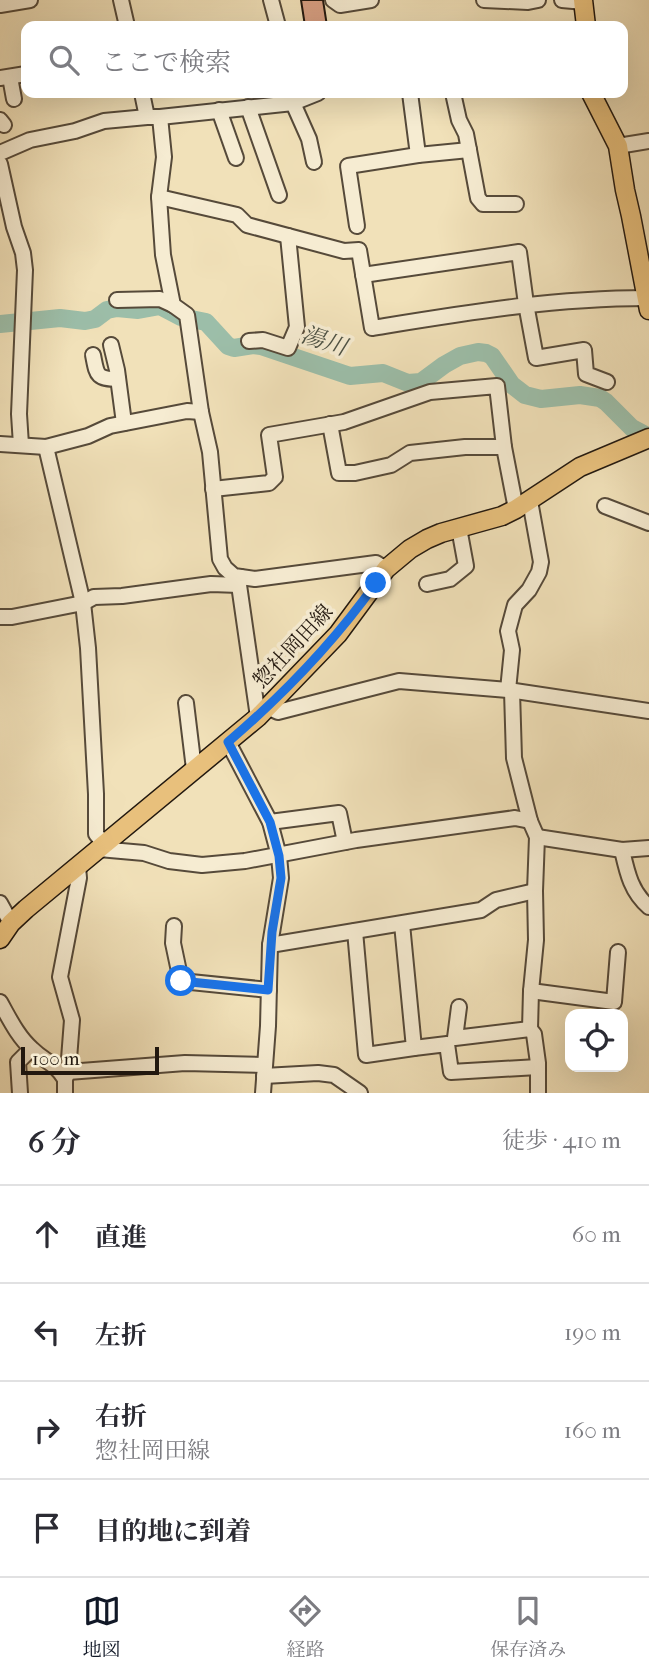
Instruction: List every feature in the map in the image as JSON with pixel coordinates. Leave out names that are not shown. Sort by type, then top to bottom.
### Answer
[{"type":"main road","points":[[583,1],[585,21]]},
{"type":"main road","points":[[594,98],[618,146],[648,304]]},
{"type":"main road","name":"惣社岡田線","points":[[0,939],[11,923],[26,909],[262,712],[338,634],[386,569],[410,549],[441,533],[488,521],[523,505],[580,467],[649,438]]},
{"type":"street","points":[[0,5],[30,0]]},
{"type":"street","points":[[121,0],[126,21]]},
{"type":"street","points":[[271,0],[277,21]]},
{"type":"street","points":[[333,0],[340,5],[371,0]]},
{"type":"street","points":[[484,0],[538,0]]},
{"type":"street","points":[[562,0],[583,1]]},
{"type":"street","points":[[5,77],[14,99]]},
{"type":"street","points":[[144,98],[153,117],[164,157],[159,197],[163,255],[173,305]]},
{"type":"street","points":[[0,153],[30,140],[75,131],[104,121],[248,107],[292,98],[309,139],[314,162]]},
{"type":"street","points":[[412,98],[418,155]]},
{"type":"street","points":[[454,98],[458,120],[466,134],[478,198],[483,204],[516,204]]},
{"type":"street","points":[[248,107],[279,195]]},
{"type":"street","points":[[219,110],[236,158]]},
{"type":"street","points":[[618,146],[649,141]]},
{"type":"street","points":[[356,226],[348,166],[469,150]]},
{"type":"street","points":[[0,164],[7,229],[23,253],[25,270],[20,445]]},
{"type":"street","points":[[159,197],[237,215],[247,225],[344,251],[359,250],[372,328],[526,304],[601,298],[648,304]]},
{"type":"street","points":[[250,341],[263,340],[288,348],[297,327],[288,236]]},
{"type":"street","points":[[363,275],[519,252],[536,358],[584,350],[586,374],[607,382]]},
{"type":"street","points":[[117,300],[160,299],[187,315],[209,452],[220,559],[225,568],[240,581],[262,712],[278,712],[399,681],[510,690],[649,710]]},
{"type":"street","points":[[111,345],[124,423]]},
{"type":"street","points":[[93,355],[99,376],[104,379],[118,379]]},
{"type":"street","points":[[213,489],[269,483],[275,477],[269,435],[344,422],[430,391],[497,386],[504,447],[541,562],[539,572],[529,590],[515,605],[508,631],[512,650],[510,690],[514,758],[530,821],[537,837],[536,940],[530,1029],[534,1034],[538,1093]]},
{"type":"street","points":[[0,444],[46,447],[88,436],[110,426],[187,411],[201,412]]},
{"type":"street","points":[[330,424],[339,472],[355,473],[391,465],[410,453],[465,447],[504,447]]},
{"type":"street","points":[[46,447],[83,603],[96,794],[96,834],[102,847],[144,853],[169,862],[202,865],[245,862],[345,842],[515,818],[530,821]]},
{"type":"street","points":[[605,506],[649,523]]},
{"type":"street","points":[[427,584],[450,579],[466,566],[459,528]]},
{"type":"street","points":[[0,617],[83,603],[94,597],[122,596],[376,563],[386,569]]},
{"type":"street","points":[[186,703],[194,769]]},
{"type":"street","points":[[228,742],[270,822],[279,856],[281,878],[271,945],[263,1093]]},
{"type":"street","points":[[270,822],[340,813],[345,842]]},
{"type":"street","points":[[537,837],[622,850],[649,848]]},
{"type":"street","points":[[622,850],[628,876],[637,896],[649,907]]},
{"type":"street","points":[[66,1081],[72,1020],[60,976],[79,878],[78,867]]},
{"type":"street","points":[[271,945],[481,911],[496,900],[535,891]]},
{"type":"street","points":[[0,903],[11,923]]},
{"type":"street","points":[[402,924],[414,1048]]},
{"type":"street","points":[[174,926],[173,943],[181,981],[268,990]]},
{"type":"street","points":[[355,931],[366,1055],[447,1044],[451,1072],[538,1067]]},
{"type":"street","points":[[531,990],[614,1002],[618,952]]},
{"type":"street","points":[[0,1002],[13,1026],[31,1049],[57,1067],[66,1081]]},
{"type":"street","points":[[459,1007],[456,1038],[530,1029]]},
{"type":"street","points":[[20,1093],[18,1062],[31,1049]]},
{"type":"street","points":[[66,1081],[184,1063],[334,1075],[360,1093]]},
{"type":"building","points":[[301,0],[323,0],[326,21],[304,21]]},
{"type":"waterway","name":"湯川","points":[[0,324],[60,318],[85,321],[95,319],[107,310],[138,310],[160,306],[181,317],[206,322],[228,346],[234,348],[261,346],[350,376],[383,373],[408,383],[421,382],[460,356],[486,353],[492,356],[512,385],[525,395],[541,399],[580,395],[600,398],[632,428],[649,437]]},
{"type":"route","points":[[181,981],[268,990],[272,932],[281,878],[279,856],[270,822],[228,742],[257,717],[338,634],[376,583]]}]
